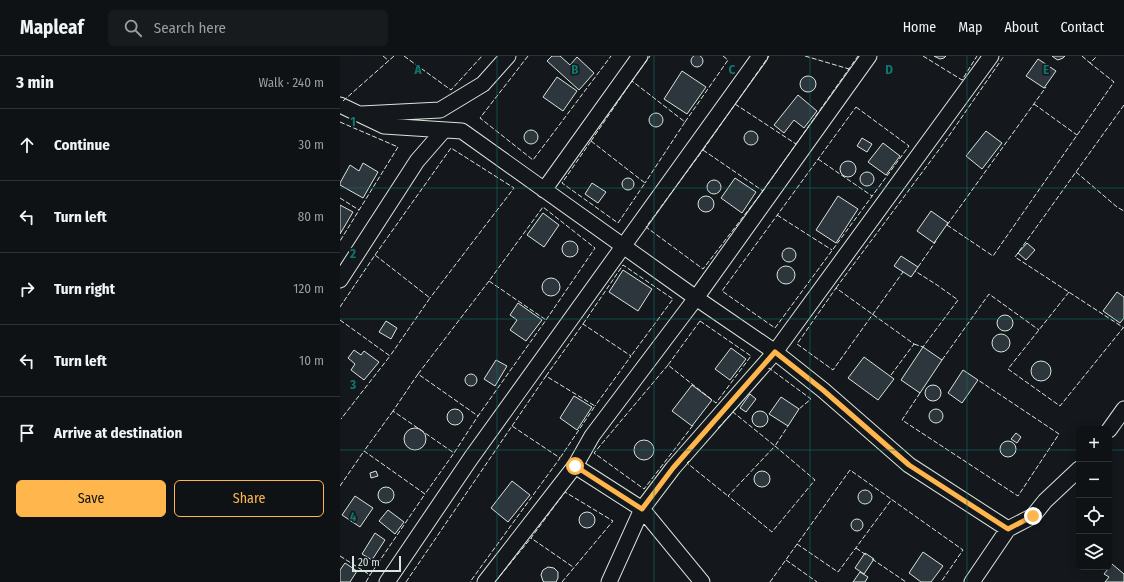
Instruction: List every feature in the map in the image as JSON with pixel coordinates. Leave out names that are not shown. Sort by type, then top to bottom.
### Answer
[{"type":"street","points":[[340,113],[360,114],[440,110],[483,84],[508,56]]},
{"type":"street","points":[[544,190],[640,56]]},
{"type":"street","points":[[387,582],[471,458],[760,56]]},
{"type":"street","points":[[485,582],[575,466],[592,436],[696,298],[869,56]]},
{"type":"street","points":[[609,582],[642,509],[673,468],[775,352],[990,56]]},
{"type":"street","points":[[340,105],[384,126],[462,131],[623,247],[775,352],[823,390],[909,465],[1008,529]]},
{"type":"street","points":[[340,280],[418,161],[444,130]]},
{"type":"street","points":[[1112,426],[1124,409]]},
{"type":"street","points":[[575,466],[642,509],[702,582]]},
{"type":"street","points":[[972,582],[1008,529],[1033,516],[1045,501],[1076,472]]},
{"type":"building","points":[[695,55],[699,55],[703,61],[699,67],[695,67],[691,63],[691,59]]},
{"type":"building","points":[[552,56],[560,56],[570,65],[577,57],[594,73],[579,90],[547,61]]},
{"type":"building","points":[[934,56],[946,56],[940,59]]},
{"type":"building","points":[[1052,56],[1065,56],[1058,60]]},
{"type":"building","points":[[1038,59],[1056,71],[1044,88],[1026,76]]},
{"type":"building","points":[[682,71],[706,87],[687,114],[664,99]]},
{"type":"building","points":[[808,76],[814,78],[816,84],[814,90],[808,92],[802,90],[800,84],[802,78]]},
{"type":"building","points":[[557,77],[577,91],[563,111],[543,97]]},
{"type":"building","points":[[798,95],[817,111],[804,128],[794,120],[784,133],[774,125]]},
{"type":"building","points":[[653,113],[659,113],[663,117],[663,123],[659,127],[653,127],[649,123],[649,117]]},
{"type":"building","points":[[528,130],[534,130],[538,134],[538,140],[534,144],[528,144],[524,140],[524,134]]},
{"type":"building","points":[[748,131],[754,131],[758,135],[758,141],[754,145],[748,145],[744,141],[744,135]]},
{"type":"building","points":[[986,131],[1002,143],[982,169],[966,156]]},
{"type":"building","points":[[862,138],[872,144],[867,152],[857,146]]},
{"type":"building","points":[[883,143],[900,156],[886,175],[868,162]]},
{"type":"building","points":[[845,161],[851,161],[856,166],[854,175],[851,177],[845,177],[840,172],[840,166]]},
{"type":"building","points":[[363,163],[378,172],[363,198],[340,185],[340,183],[350,165],[359,171]]},
{"type":"building","points":[[867,172],[872,174],[874,179],[872,184],[867,186],[862,184],[860,179],[862,174]]},
{"type":"building","points":[[626,178],[630,178],[634,184],[630,190],[626,190],[622,186],[622,182]]},
{"type":"building","points":[[735,178],[756,192],[742,213],[721,198]]},
{"type":"building","points":[[714,180],[719,182],[721,187],[719,192],[714,194],[709,192],[707,187],[709,182]]},
{"type":"building","points":[[592,183],[606,192],[598,203],[585,194]]},
{"type":"building","points":[[706,196],[712,198],[714,204],[712,210],[706,212],[700,210],[698,204],[700,198]]},
{"type":"building","points":[[838,196],[858,209],[836,243],[816,230]]},
{"type":"building","points":[[340,205],[353,212],[340,234]]},
{"type":"building","points":[[931,211],[948,223],[934,243],[917,231]]},
{"type":"building","points":[[543,213],[559,225],[544,247],[527,235]]},
{"type":"building","points":[[570,241],[576,243],[578,249],[576,255],[570,257],[564,255],[562,249],[564,243]]},
{"type":"building","points":[[1027,243],[1035,250],[1026,260],[1018,253]]},
{"type":"building","points":[[786,248],[792,248],[796,252],[796,258],[792,262],[786,262],[782,258],[782,252]]},
{"type":"building","points":[[901,256],[918,267],[911,277],[894,266]]},
{"type":"building","points":[[786,266],[792,269],[795,275],[792,281],[786,284],[780,281],[777,275],[780,269]]},
{"type":"building","points":[[623,270],[652,289],[638,311],[609,292]]},
{"type":"building","points":[[551,278],[557,281],[560,287],[557,293],[551,296],[545,293],[542,287],[545,281]]},
{"type":"building","points":[[1117,292],[1124,297],[1124,318],[1120,323],[1103,311]]},
{"type":"building","points":[[518,303],[542,320],[526,341],[510,330],[517,320],[510,315]]},
{"type":"building","points":[[1002,315],[1008,315],[1013,320],[1011,329],[1008,331],[1002,331],[997,326],[997,320]]},
{"type":"building","points":[[386,321],[397,328],[391,339],[379,332]]},
{"type":"building","points":[[997,334],[1005,334],[1010,339],[1008,350],[1005,352],[997,352],[992,347],[992,339]]},
{"type":"building","points":[[923,347],[942,360],[920,393],[901,380]]},
{"type":"building","points":[[731,348],[746,359],[730,380],[715,369]]},
{"type":"building","points":[[354,350],[361,355],[364,351],[379,362],[364,380],[351,370],[355,364],[348,358]]},
{"type":"building","points":[[864,357],[894,379],[878,400],[848,378]]},
{"type":"building","points":[[496,360],[507,366],[495,386],[484,379]]},
{"type":"building","points":[[1037,361],[1045,361],[1051,367],[1051,375],[1045,381],[1037,381],[1031,375],[1031,367]]},
{"type":"building","points":[[963,370],[978,380],[962,403],[948,393]]},
{"type":"building","points":[[469,374],[473,374],[477,380],[473,386],[469,386],[465,382],[465,378]]},
{"type":"building","points":[[692,385],[712,400],[692,426],[672,411]]},
{"type":"building","points":[[933,385],[939,387],[941,393],[939,399],[933,401],[927,399],[925,393],[927,387]]},
{"type":"building","points":[[750,394],[756,399],[746,412],[740,408]]},
{"type":"building","points":[[574,396],[592,407],[577,430],[560,418]]},
{"type":"building","points":[[781,397],[799,409],[788,426],[769,414]]},
{"type":"building","points":[[455,409],[462,414],[463,417],[458,424],[455,425],[448,420],[447,417],[452,410]]},
{"type":"building","points":[[936,409],[941,411],[943,416],[941,421],[936,423],[931,421],[929,416],[931,411]]},
{"type":"building","points":[[760,411],[767,416],[768,419],[763,426],[760,427],[753,422],[752,419],[757,412]]},
{"type":"building","points":[[415,428],[423,431],[426,439],[423,447],[415,450],[407,447],[404,439],[407,431]]},
{"type":"building","points":[[1016,433],[1021,437],[1017,443],[1011,439]]},
{"type":"building","points":[[644,440],[651,443],[654,450],[651,457],[644,460],[637,457],[634,450],[637,443]]},
{"type":"building","points":[[1005,441],[1011,441],[1016,446],[1014,455],[1011,457],[1005,457],[1000,452],[1000,446]]},
{"type":"building","points":[[376,471],[378,476],[371,478],[370,473]]},
{"type":"building","points":[[762,471],[768,473],[770,479],[768,485],[762,487],[756,485],[754,479],[756,473]]},
{"type":"building","points":[[512,481],[530,495],[508,522],[491,508]]},
{"type":"building","points":[[386,487],[393,492],[394,495],[389,502],[386,503],[379,498],[378,495],[383,488]]},
{"type":"building","points":[[862,490],[868,490],[872,494],[872,500],[868,504],[862,504],[858,500],[858,494]]},
{"type":"building","points":[[355,496],[373,508],[360,527],[342,515]]},
{"type":"building","points":[[388,510],[404,522],[395,534],[379,521]]},
{"type":"building","points":[[587,512],[593,514],[595,520],[593,526],[587,528],[581,526],[579,520],[581,514]]},
{"type":"building","points":[[857,519],[861,521],[863,525],[861,529],[857,531],[853,529],[851,525],[853,521]]},
{"type":"building","points":[[375,533],[385,540],[372,560],[362,554]]},
{"type":"building","points":[[923,552],[943,566],[931,582],[921,582],[909,573]]},
{"type":"building","points":[[865,553],[874,559],[864,574],[855,568]]},
{"type":"building","points":[[345,563],[357,571],[350,582],[340,582],[340,570]]},
{"type":"building","points":[[1112,564],[1124,574],[1124,582],[1105,582],[1109,577],[1104,574],[1107,570],[1112,570]]},
{"type":"building","points":[[548,567],[554,568],[558,572],[556,582],[543,581],[541,575],[542,572]]},
{"type":"building","points":[[860,572],[868,577],[865,582],[853,582]]},
{"type":"fence","points":[[383,56],[389,61]]},
{"type":"fence","points":[[343,101],[394,56]]},
{"type":"fence","points":[[404,56],[451,90],[482,56]]},
{"type":"fence","points":[[528,56],[480,118],[533,160],[611,56]]},
{"type":"fence","points":[[632,81],[650,56]]},
{"type":"fence","points":[[685,122],[728,60],[723,56]]},
{"type":"fence","points":[[703,150],[769,56]]},
{"type":"fence","points":[[805,56],[849,69]]},
{"type":"fence","points":[[763,191],[858,56]]},
{"type":"fence","points":[[923,56],[962,80],[977,56]]},
{"type":"fence","points":[[836,288],[944,143],[1004,56]]},
{"type":"fence","points":[[1082,56],[1090,63]]},
{"type":"fence","points":[[947,225],[993,256],[1114,82],[1090,63],[1097,56]]},
{"type":"fence","points":[[591,141],[632,81],[685,122],[645,183]]},
{"type":"fence","points":[[947,225],[1046,87]]},
{"type":"fence","points":[[735,104],[796,144]]},
{"type":"fence","points":[[1034,104],[1077,135]]},
{"type":"fence","points":[[1124,105],[1015,257],[1124,328]]},
{"type":"fence","points":[[856,107],[909,146],[775,328],[722,291],[856,107]]},
{"type":"fence","points":[[340,122],[398,147],[340,241]]},
{"type":"fence","points":[[591,141],[645,183],[618,223],[562,183],[591,141]]},
{"type":"fence","points":[[375,255],[451,148],[514,188],[430,298]]},
{"type":"fence","points":[[703,150],[763,191],[703,269],[646,227],[703,150]]},
{"type":"fence","points":[[818,159],[872,196]]},
{"type":"fence","points":[[1076,172],[1117,207],[1124,211]]},
{"type":"fence","points":[[340,198],[359,210]]},
{"type":"fence","points":[[489,281],[418,374],[478,416],[546,320],[595,248],[543,207],[489,281],[546,320]]},
{"type":"fence","points":[[777,215],[832,250]]},
{"type":"fence","points":[[918,267],[936,241]]},
{"type":"fence","points":[[340,307],[375,255],[430,298],[390,356]]},
{"type":"fence","points":[[583,324],[623,265],[673,299],[631,356]]},
{"type":"fence","points":[[914,344],[923,347],[958,300],[915,271]]},
{"type":"fence","points":[[891,375],[914,344],[836,288],[797,344],[833,370],[903,272]]},
{"type":"fence","points":[[1069,292],[1008,369],[1060,406],[1123,328]]},
{"type":"fence","points":[[942,360],[989,294],[1039,330]]},
{"type":"fence","points":[[340,320],[390,356],[341,419]]},
{"type":"fence","points":[[700,321],[751,356],[716,403],[668,365],[700,321]]},
{"type":"fence","points":[[546,376],[583,324],[631,356],[595,406]]},
{"type":"fence","points":[[668,365],[594,453],[644,489],[694,424]]},
{"type":"fence","points":[[769,369],[811,399],[799,409]]},
{"type":"fence","points":[[418,374],[393,411],[454,453],[478,416]]},
{"type":"fence","points":[[512,426],[546,376],[595,406],[560,458]]},
{"type":"fence","points":[[920,393],[902,420],[1018,496],[1059,434],[978,380]]},
{"type":"fence","points":[[733,412],[741,403]]},
{"type":"fence","points":[[393,411],[364,451],[425,494],[454,453]]},
{"type":"fence","points":[[718,428],[733,412],[775,446],[788,426]]},
{"type":"fence","points":[[406,582],[512,426],[560,458],[470,582]]},
{"type":"fence","points":[[775,446],[815,480],[772,532],[728,496],[775,446]]},
{"type":"fence","points":[[340,486],[364,451]]},
{"type":"fence","points":[[689,461],[687,463],[728,496]]},
{"type":"fence","points":[[770,582],[850,470],[963,550],[941,582]]},
{"type":"fence","points":[[562,582],[613,521],[565,492],[531,538],[573,567]]},
{"type":"fence","points":[[340,556],[370,575],[425,494]]},
{"type":"fence","points":[[797,544],[838,572],[892,499]]},
{"type":"fence","points":[[495,582],[531,538]]},
{"type":"fence","points":[[856,548],[866,555]]},
{"type":"fence","points":[[872,559],[906,582]]},
{"type":"fence","points":[[786,560],[817,582]]},
{"type":"fence","points":[[366,582],[370,575]]},
{"type":"route","points":[[575,466],[642,509],[673,468],[775,352],[823,390],[909,465],[1008,529],[1033,516]]}]
